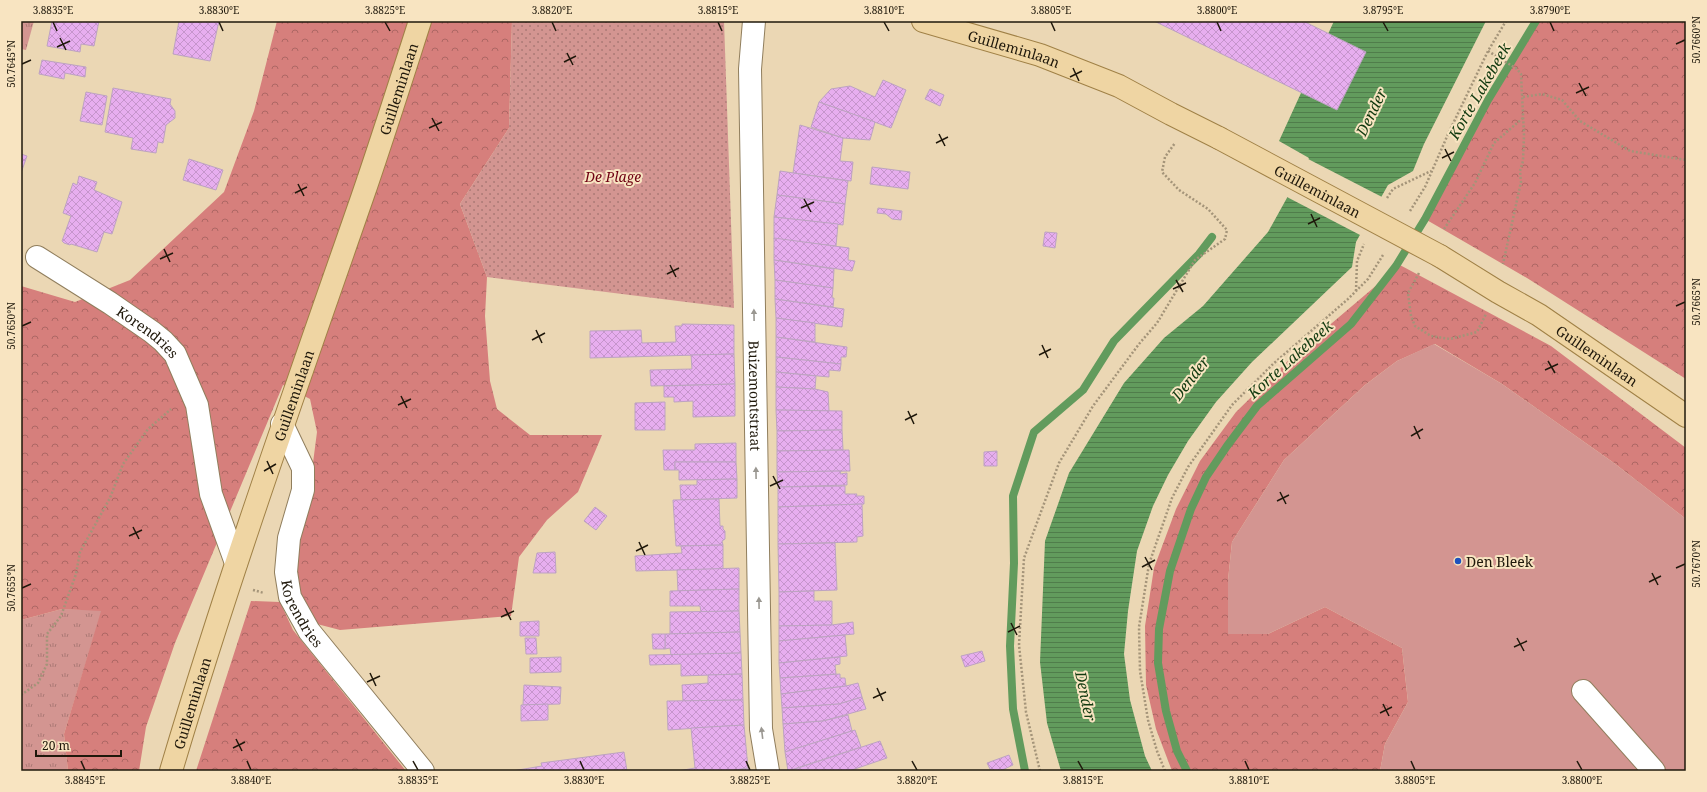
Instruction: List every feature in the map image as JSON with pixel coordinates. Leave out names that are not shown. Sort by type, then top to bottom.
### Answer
[{"type":"main road","name":"Guilleminlaan","points":[[171,771],[196,687],[282,424],[362,196],[420,21]]},
{"type":"main road","name":"Guilleminlaan","points":[[922,21],[1040,55],[1119,86],[1220,138],[1440,256],[1493,301],[1539,315],[1686,416]]},
{"type":"street","name":"Buizemontstraat","points":[[754,21],[750,69],[761,729],[768,771]]},
{"type":"street","name":"Korendries","points":[[37,257],[110,303],[163,341],[174,354],[196,405],[212,494],[236,563]]},
{"type":"street","name":"Korendries","points":[[282,424],[303,468],[303,490],[289,538],[286,572],[290,597],[309,631],[423,771]]},
{"type":"street","points":[[1583,691],[1654,771]]},
{"type":"path","points":[[1408,213],[1425,187],[1448,132],[1488,51],[1506,21]]},
{"type":"path","points":[[1478,332],[1493,301],[1506,249],[1521,182],[1520,171],[1523,161],[1524,135],[1523,97],[1520,74],[1517,69],[1488,51]]},
{"type":"path","points":[[1523,97],[1542,94],[1562,100],[1580,121],[1630,151],[1686,160]]},
{"type":"path","points":[[1040,771],[1026,712],[1019,645],[1024,558],[1059,463],[1093,406],[1157,322],[1195,260],[1225,239],[1227,230],[1208,209],[1179,190],[1162,172],[1165,157],[1178,139]]},
{"type":"path","points":[[1165,771],[1157,751],[1148,720],[1140,671],[1139,627],[1149,564],[1172,498],[1188,466],[1232,405],[1273,364],[1348,299],[1368,279],[1384,253]]},
{"type":"path","points":[[21,696],[38,683],[47,664],[48,634],[61,616],[76,574],[80,552],[110,498],[123,464],[148,429],[190,392]]},
{"type":"green space","points":[[21,21],[34,21],[26,50],[21,49]]},
{"type":"green space","points":[[277,21],[512,21],[509,128],[460,204],[487,277],[485,316],[490,381],[497,409],[530,435],[602,435],[578,492],[547,520],[519,557],[511,616],[340,630],[317,624],[299,598],[294,567],[310,486],[317,432],[310,399],[283,385],[175,643],[146,727],[139,771],[68,771],[64,734],[101,611],[62,609],[21,620],[21,286],[75,302],[130,280],[224,192],[254,111]]},
{"type":"green space","name":"De Plage","points":[[512,21],[724,21],[734,308],[487,277],[460,204],[509,128]]},
{"type":"green space","points":[[1536,21],[1686,21],[1686,379],[1527,278],[1425,219],[1488,100]]},
{"type":"green space","points":[[1398,264],[1551,346],[1686,448],[1686,519],[1614,463],[1502,384],[1435,344],[1397,361],[1365,385],[1284,460],[1232,542],[1228,580],[1228,634],[1268,634],[1325,607],[1402,648],[1408,702],[1385,744],[1380,771],[1172,771],[1156,729],[1146,685],[1145,626],[1154,568],[1176,509],[1200,461],[1236,412],[1292,357],[1385,278]]},
{"type":"green space","name":"Den Bleek","points":[[1434,344],[1502,384],[1614,463],[1686,519],[1686,771],[1380,771],[1385,744],[1408,702],[1402,648],[1325,607],[1268,634],[1228,634],[1228,580],[1232,542],[1284,460],[1365,385],[1397,361]]},
{"type":"green space","points":[[251,601],[280,602],[293,630],[406,771],[196,771]]},
{"type":"green space","points":[[62,609],[102,610],[64,734],[68,771],[21,771],[21,620]]},
{"type":"water","name":"Dender","points":[[1334,21],[1486,21],[1424,144],[1413,171],[1388,185],[1356,242],[1352,267],[1252,362],[1216,402],[1188,441],[1168,475],[1153,506],[1137,551],[1128,611],[1124,654],[1130,700],[1145,756],[1152,771],[1061,771],[1047,723],[1040,662],[1045,541],[1069,473],[1124,383],[1164,338],[1203,306],[1268,232],[1309,158],[1279,141]]},
{"type":"pier","points":[[1277,143],[1384,198],[1362,236],[1285,196],[1306,159]]},
{"type":"building","points":[[52,21],[99,21],[94,46],[81,44],[80,52],[47,46]]},
{"type":"building","points":[[179,21],[219,21],[210,61],[173,54]]},
{"type":"building","points":[[1154,21],[1303,21],[1366,52],[1337,110]]},
{"type":"building","points":[[42,60],[86,67],[85,77],[65,73],[64,79],[39,74]]},
{"type":"building","points":[[883,80],[906,90],[891,128],[819,102],[831,89],[850,86],[875,97]]},
{"type":"building","points":[[113,88],[171,99],[170,104],[175,111],[175,118],[166,125],[163,143],[158,142],[156,153],[131,149],[133,138],[105,132]]},
{"type":"building","points":[[930,89],[944,95],[940,106],[925,99]]},
{"type":"building","points":[[86,92],[107,96],[102,125],[80,121]]},
{"type":"building","points":[[819,102],[875,122],[870,140],[843,138],[811,127]]},
{"type":"building","points":[[800,125],[843,138],[840,161],[853,162],[851,181],[793,173]]},
{"type":"building","points":[[21,154],[27,156],[21,173]]},
{"type":"building","points":[[189,159],[223,170],[216,190],[183,180]]},
{"type":"building","points":[[872,167],[910,172],[908,189],[870,184]]},
{"type":"building","points":[[780,171],[848,181],[845,204],[777,195]]},
{"type":"building","points":[[79,176],[97,182],[94,190],[122,202],[112,234],[104,232],[97,252],[71,244],[70,245],[62,241],[71,216],[63,213],[73,183],[77,185]]},
{"type":"building","points":[[777,195],[845,204],[843,225],[774,217]]},
{"type":"building","points":[[878,208],[902,211],[901,220],[892,219],[886,214],[877,213]]},
{"type":"building","points":[[774,217],[838,224],[836,246],[774,239]]},
{"type":"building","points":[[1045,232],[1057,233],[1055,248],[1043,246]]},
{"type":"building","points":[[774,238],[849,248],[848,260],[855,261],[852,271],[774,260]]},
{"type":"building","points":[[774,260],[834,269],[833,288],[775,280]]},
{"type":"building","points":[[775,280],[833,288],[833,307],[775,299]]},
{"type":"building","points":[[775,299],[844,309],[842,327],[776,318]]},
{"type":"building","points":[[776,318],[815,323],[815,342],[776,337]]},
{"type":"building","points":[[682,324],[734,325],[734,354],[590,358],[590,331],[641,330],[642,343],[676,342],[675,326],[682,326]]},
{"type":"building","points":[[776,337],[847,347],[846,357],[841,357],[841,364],[776,357]]},
{"type":"building","points":[[734,354],[735,384],[651,386],[650,370],[692,369],[691,355]]},
{"type":"building","points":[[776,357],[841,364],[840,371],[829,370],[829,377],[776,372]]},
{"type":"building","points":[[776,372],[816,376],[815,389],[776,387]]},
{"type":"building","points":[[735,384],[735,416],[693,417],[693,401],[674,402],[674,397],[664,397],[664,386]]},
{"type":"building","points":[[776,387],[815,389],[828,392],[829,411],[776,410]]},
{"type":"building","points":[[665,402],[665,430],[635,430],[635,403]]},
{"type":"building","points":[[776,410],[842,411],[842,430],[777,431]]},
{"type":"building","points":[[842,430],[843,450],[777,451],[777,431]]},
{"type":"building","points":[[736,443],[736,462],[675,462],[675,470],[664,470],[663,450],[695,450],[695,444]]},
{"type":"building","points":[[849,450],[850,471],[777,472],[777,451]]},
{"type":"building","points":[[997,451],[997,466],[984,466],[984,452]]},
{"type":"building","points":[[675,462],[736,462],[737,479],[679,480],[679,470],[675,470]]},
{"type":"building","points":[[841,471],[840,474],[847,473],[847,485],[778,487],[777,472]]},
{"type":"building","points":[[737,479],[737,498],[681,500],[680,485],[697,485],[697,480]]},
{"type":"building","points":[[845,486],[845,494],[857,494],[856,496],[864,496],[864,504],[778,507],[778,487]]},
{"type":"building","points":[[719,499],[720,526],[723,526],[725,531],[725,539],[722,541],[723,545],[676,546],[673,500]]},
{"type":"building","points":[[862,504],[863,536],[857,537],[857,542],[778,544],[778,507]]},
{"type":"building","points":[[595,507],[607,516],[596,530],[584,521]]},
{"type":"building","points":[[835,543],[837,590],[779,592],[778,544]]},
{"type":"building","points":[[723,545],[723,569],[636,571],[635,556],[682,553],[681,546]]},
{"type":"building","points":[[555,552],[556,573],[533,573],[537,553]]},
{"type":"building","points":[[739,568],[739,589],[678,591],[677,570]]},
{"type":"building","points":[[739,589],[739,611],[701,612],[700,606],[670,606],[670,591]]},
{"type":"building","points":[[814,591],[814,601],[832,601],[832,625],[779,626],[779,592]]},
{"type":"building","points":[[739,611],[740,632],[670,634],[670,612]]},
{"type":"building","points":[[539,621],[539,636],[520,636],[520,622]]},
{"type":"building","points":[[853,622],[854,634],[779,641],[779,626],[832,625]]},
{"type":"building","points":[[740,632],[741,653],[671,655],[670,648],[665,649],[665,634]]},
{"type":"building","points":[[652,634],[665,634],[665,649],[653,649]]},
{"type":"building","points":[[845,635],[847,656],[779,663],[779,641]]},
{"type":"building","points":[[525,638],[536,638],[537,654],[526,654]]},
{"type":"building","points":[[982,651],[985,661],[965,667],[961,656]]},
{"type":"building","points":[[741,653],[742,674],[681,676],[681,664],[650,665],[649,655]]},
{"type":"building","points":[[561,657],[561,672],[530,673],[530,658]]},
{"type":"building","points":[[840,657],[840,664],[835,665],[836,674],[780,678],[779,663]]},
{"type":"building","points":[[742,674],[743,700],[683,701],[682,685],[708,683],[708,675]]},
{"type":"building","points":[[840,674],[840,678],[845,678],[846,686],[781,694],[780,678]]},
{"type":"building","points":[[858,683],[862,697],[839,704],[782,708],[781,694],[846,686]]},
{"type":"building","points":[[524,685],[561,687],[560,704],[523,705]]},
{"type":"building","points":[[862,697],[866,709],[823,721],[783,724],[782,708],[839,704]]},
{"type":"building","points":[[743,700],[744,725],[668,730],[667,701]]},
{"type":"building","points":[[548,704],[548,720],[521,721],[521,705]]},
{"type":"building","points":[[848,715],[852,731],[785,752],[783,724],[823,721]]},
{"type":"building","points":[[744,725],[748,768],[730,771],[678,771],[695,768],[691,728]]},
{"type":"building","points":[[855,730],[861,747],[788,771],[785,752]]},
{"type":"building","points":[[880,741],[887,758],[849,771],[789,771]]},
{"type":"building","points":[[624,752],[627,771],[512,771],[542,766],[541,763]]},
{"type":"building","points":[[1009,755],[1013,765],[1000,771],[991,771],[987,763]]},
{"type":"building","points":[[748,768],[749,771],[730,771]]},
{"type":"waterway","name":"Korte Lakebeek","points":[[1187,771],[1177,751],[1166,711],[1158,663],[1159,629],[1170,571],[1191,509],[1206,477],[1257,406],[1351,324],[1396,266],[1425,219],[1488,100],[1536,21]]},
{"type":"waterway","points":[[1025,771],[1013,709],[1010,646],[1014,563],[1013,496],[1034,432],[1083,390],[1114,341],[1199,254],[1212,237]]},
{"type":"place","name":"Den Bleek","points":[[1458,561]]}]
